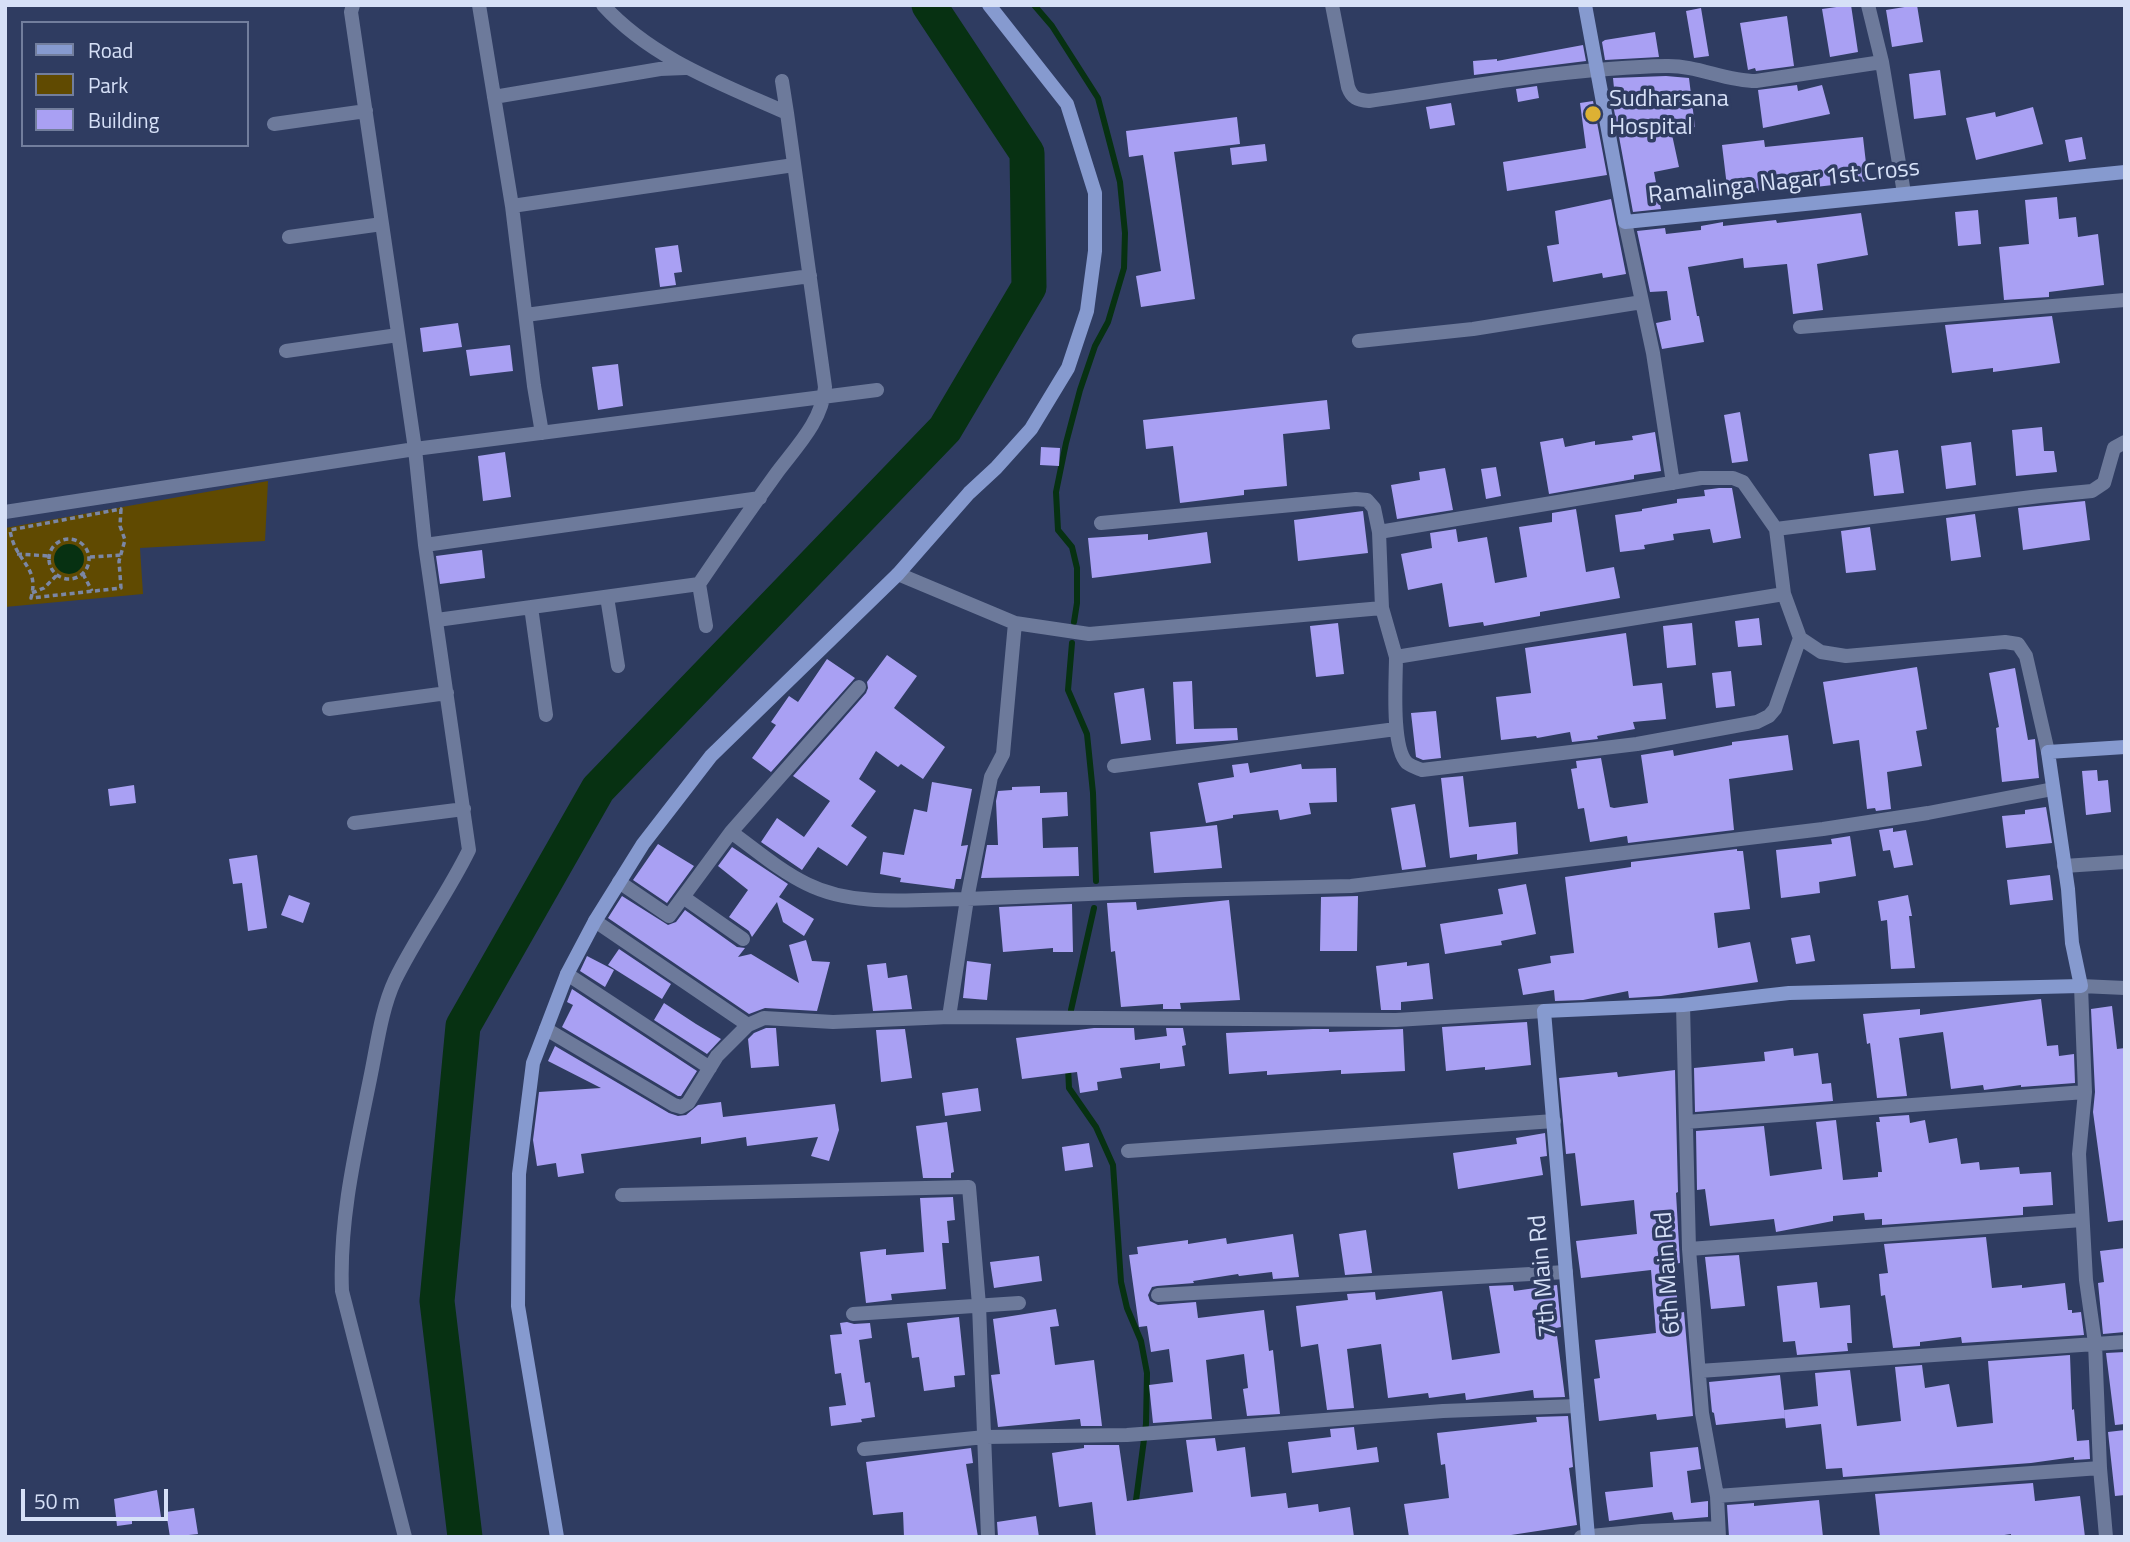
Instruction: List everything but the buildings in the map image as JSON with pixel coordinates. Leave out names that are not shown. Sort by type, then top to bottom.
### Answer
[{"type":"street","points":[[353,5],[351,12],[415,449],[425,545],[469,849],[455,879],[394,982],[383,1015],[352,1174],[341,1257],[342,1291],[405,1537]]},
{"type":"street","points":[[479,5],[512,206],[542,433]]},
{"type":"street","points":[[603,5],[619,22],[685,68],[787,113]]},
{"type":"street","points":[[557,1537],[518,1306],[519,1174],[533,1063],[567,974],[595,921],[643,844],[711,756],[898,573],[969,493],[1031,429],[1068,368],[1087,310],[1095,251],[1095,193],[1067,104],[989,5]]},
{"type":"street","points":[[1332,5],[1348,87],[1351,96],[1358,100],[1369,101],[1596,70],[1684,66],[1735,79],[1756,80],[1882,62]]},
{"type":"street","name":"Ramalinga Nagar 1st Cross","points":[[1585,5],[1625,222],[2125,172]]},
{"type":"street","points":[[1868,5],[1882,62],[1904,193]]},
{"type":"street","points":[[494,97],[660,69],[685,68]]},
{"type":"street","points":[[706,626],[699,584],[801,444],[817,417],[824,397],[825,387],[782,81]]},
{"type":"street","points":[[274,124],[366,111]]},
{"type":"street","points":[[512,206],[794,165]]},
{"type":"street","points":[[1625,222],[1653,353],[1673,482]]},
{"type":"street","points":[[289,237],[382,224]]},
{"type":"street","points":[[526,316],[810,276]]},
{"type":"street","points":[[1800,327],[2125,300]]},
{"type":"street","points":[[1359,341],[1473,329],[1642,302]]},
{"type":"street","points":[[286,351],[398,335]]},
{"type":"street","points":[[5,512],[415,449],[877,390]]},
{"type":"street","points":[[1776,528],[2092,491],[2104,483],[2114,448],[2125,442]]},
{"type":"street","points":[[1379,532],[1673,482],[1718,476],[1733,478],[1744,482],[1776,528],[1784,593],[1800,638],[1821,652],[1846,656],[2004,642],[2018,644],[2026,656],[2048,752],[2072,943],[2081,986],[2085,1092],[2079,1154],[2086,1280],[2095,1343],[2106,1537]]},
{"type":"street","points":[[425,545],[760,498]]},
{"type":"street","points":[[1101,523],[1367,500],[1374,508],[1379,532],[1382,607],[1396,657],[1396,729],[1402,756],[1408,765],[1422,770],[1637,744],[1757,722],[1769,716],[1775,709],[1800,638]]},
{"type":"street","points":[[898,573],[1015,623],[1088,634],[1382,607]]},
{"type":"street","points":[[437,620],[699,584]]},
{"type":"street","points":[[1396,657],[1784,593]]},
{"type":"street","points":[[607,597],[618,666]]},
{"type":"street","points":[[531,607],[547,715]]},
{"type":"street","points":[[949,1017],[967,899],[991,777],[1003,754],[1015,623]]},
{"type":"street","points":[[618,882],[669,916],[732,832],[859,687]]},
{"type":"street","points":[[329,709],[447,693]]},
{"type":"street","points":[[1114,766],[1396,729]]},
{"type":"street","points":[[2048,752],[2125,747]]},
{"type":"street","points":[[732,832],[795,878],[826,892],[863,899],[967,899],[1351,886],[1823,829],[1928,813],[2053,789]]},
{"type":"street","points":[[354,823],[464,809]]},
{"type":"street","points":[[2064,866],[2125,862]]},
{"type":"street","points":[[683,897],[743,939]]},
{"type":"street","points":[[595,921],[747,1025]]},
{"type":"street","points":[[567,974],[710,1068]]},
{"type":"street","points":[[546,1029],[678,1106],[688,1103],[717,1056],[747,1025],[764,1018],[834,1022],[949,1017],[1395,1020],[1682,1005],[1789,993],[2081,986],[2125,988]]},
{"type":"street","name":"6th Main Rd","points":[[1682,1005],[1689,1249],[1702,1413],[1717,1496],[1719,1532]]},
{"type":"street","name":"7th Main Rd","points":[[1544,1011],[1588,1536]]},
{"type":"street","points":[[1686,1122],[2085,1092]]},
{"type":"street","points":[[1128,1151],[1554,1121]]},
{"type":"street","points":[[622,1195],[969,1187],[979,1305],[988,1537]]},
{"type":"street","points":[[1689,1249],[2082,1220]]},
{"type":"street","points":[[1158,1295],[1566,1272]]},
{"type":"street","points":[[853,1314],[1019,1303]]},
{"type":"street","points":[[1699,1371],[2125,1342]]},
{"type":"street","points":[[864,1449],[985,1437],[1127,1435],[1443,1411],[1577,1406]]},
{"type":"street","points":[[1717,1496],[2100,1468]]},
{"type":"street","points":[[1581,1537],[1642,1531],[1719,1532]]},
{"type":"path","points":[[121,509],[120,526],[125,540],[119,569],[121,588],[31,598],[34,581],[30,568],[17,554],[9,530],[121,509]]},
{"type":"path","points":[[70,538],[83,544],[90,557],[89,567],[83,574],[69,579],[57,575],[50,566],[49,556],[56,543],[70,538]]},
{"type":"path","points":[[17,554],[49,556]]},
{"type":"path","points":[[90,557],[122,555]]},
{"type":"path","points":[[83,574],[92,591]]},
{"type":"path","points":[[32,593],[44,588],[57,575]]},
{"type":"green space","points":[[268,481],[265,541],[140,548],[143,594],[5,607],[5,528]]},
{"type":"shaded area","points":[[69,544],[80,548],[84,559],[80,570],[69,574],[58,570],[54,559],[58,548]]},
{"type":"waterway","points":[[465,1537],[437,1301],[463,1026],[598,789],[945,429],[1029,287],[1027,153],[929,5]]},
{"type":"waterway","points":[[1034,5],[1052,26],[1098,98],[1120,182],[1125,233],[1124,268],[1108,322],[1095,346],[1080,390],[1056,492],[1058,530],[1072,547],[1077,568],[1074,622]]},
{"type":"waterway","points":[[1072,643],[1068,690],[1087,734],[1093,793],[1096,881]]},
{"type":"waterway","points":[[1071,1010],[1094,908]]},
{"type":"waterway","points":[[1068,1067],[1069,1088],[1096,1127],[1113,1165],[1121,1282],[1127,1308],[1141,1341],[1147,1373],[1146,1424],[1135,1508]]},
{"type":"place","name":"Sudharsana Hospital","points":[[1593,114]]}]
